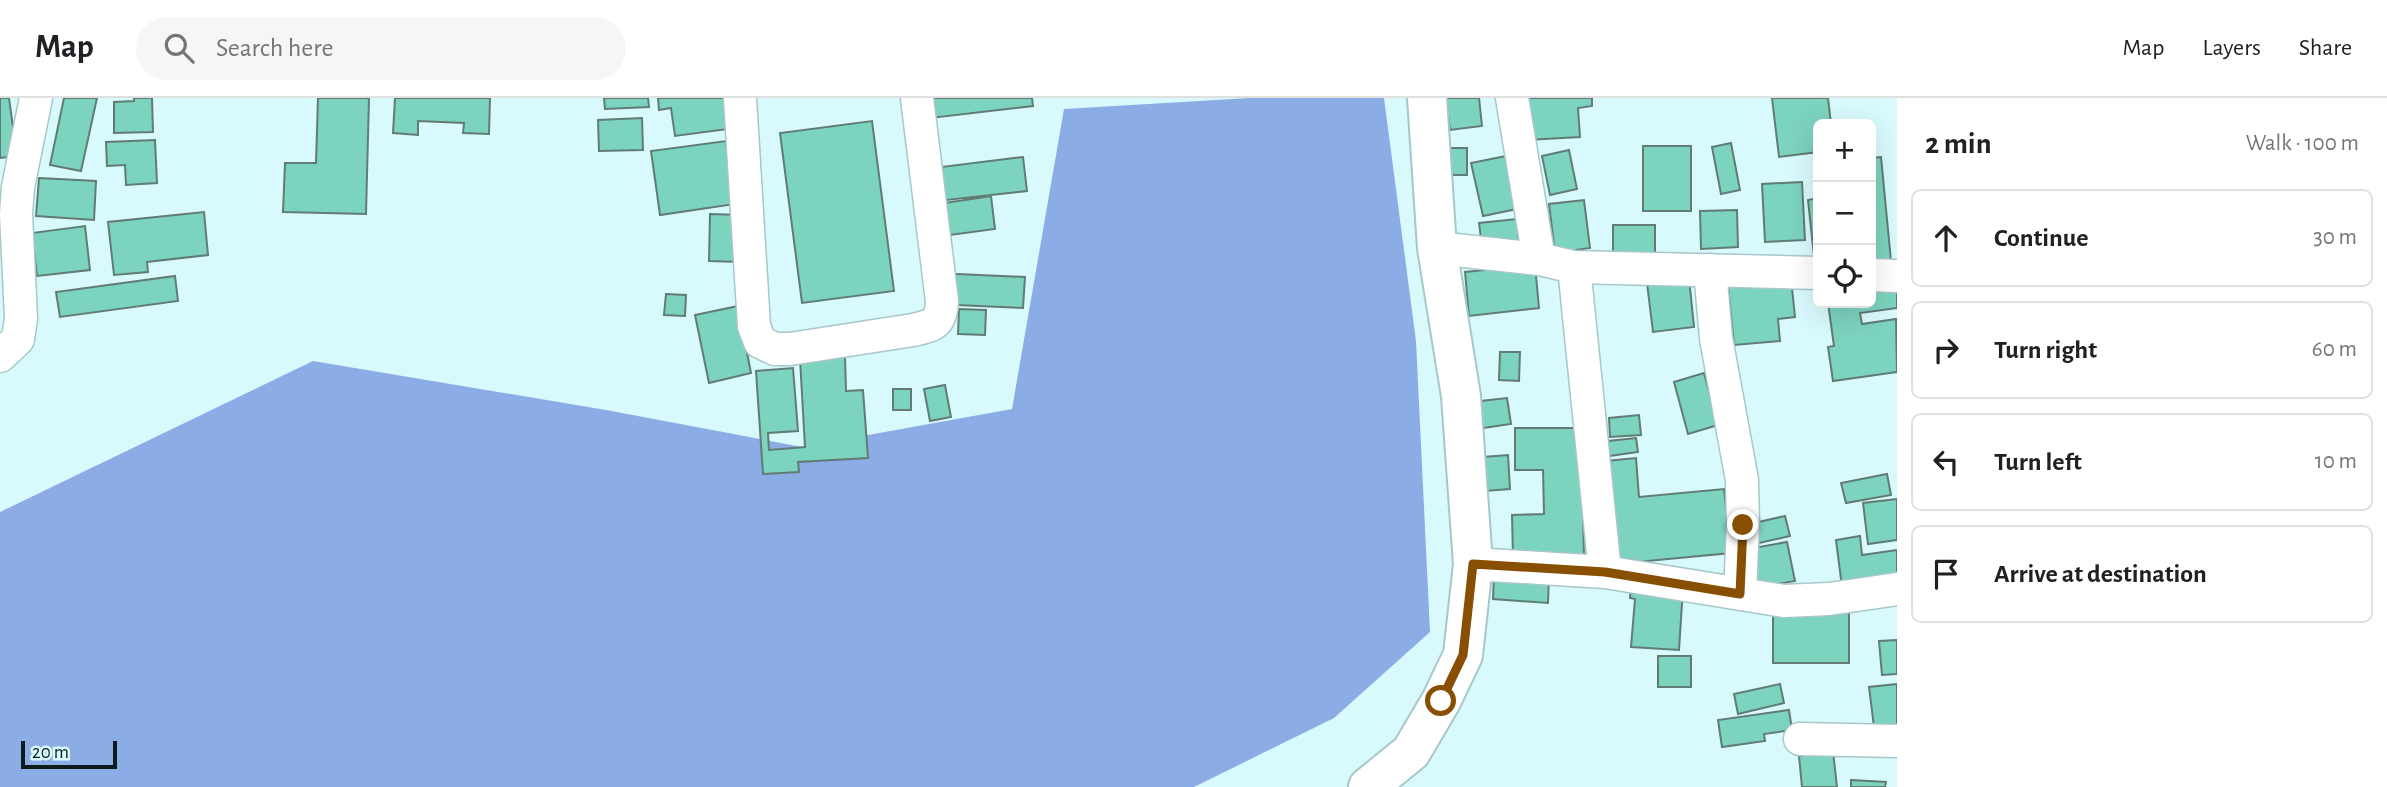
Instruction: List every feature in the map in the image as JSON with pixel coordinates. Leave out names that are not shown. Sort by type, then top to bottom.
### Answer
[{"type":"street","points":[[0,356],[18,339],[22,318],[16,214],[18,187],[36,98]]},
{"type":"street","points":[[740,98],[754,326],[760,342],[775,349],[790,349],[913,330],[933,325],[942,314],[917,98]]},
{"type":"street","points":[[1368,787],[1411,752],[1441,701],[1463,655],[1473,564],[1461,396],[1437,248],[1427,98]]},
{"type":"street","points":[[1512,98],[1539,259]]},
{"type":"street","points":[[1437,248],[1539,259],[1574,267],[1813,273]]},
{"type":"street","points":[[1574,267],[1605,572]]},
{"type":"street","points":[[1710,270],[1716,338],[1741,480],[1743,525],[1740,594]]},
{"type":"street","points":[[1876,275],[1897,276]]},
{"type":"street","points":[[1473,564],[1605,572],[1784,601],[1807,601],[1897,589]]},
{"type":"street","points":[[1800,739],[1897,741]]},
{"type":"water","points":[[1250,98],[1384,98],[1416,341],[1430,632],[1334,718],[1194,787],[0,787],[0,512],[313,361],[606,410],[802,447],[1012,409],[1064,109]]},
{"type":"building","points":[[0,98],[9,98],[17,156],[0,158]]},
{"type":"building","points":[[64,98],[97,98],[81,171],[50,165]]},
{"type":"building","points":[[134,98],[152,98],[153,132],[114,133],[114,102],[134,101]]},
{"type":"building","points":[[318,98],[369,98],[366,214],[283,212],[285,163],[316,163]]},
{"type":"building","points":[[395,98],[490,98],[489,134],[463,133],[464,123],[418,121],[418,135],[393,133]]},
{"type":"building","points":[[604,98],[648,98],[649,107],[605,109]]},
{"type":"building","points":[[658,98],[733,98],[736,128],[675,136],[671,108],[659,110]]},
{"type":"building","points":[[920,98],[1032,98],[1033,106],[922,119]]},
{"type":"building","points":[[1446,98],[1479,98],[1482,126],[1450,130]]},
{"type":"building","points":[[1524,98],[1592,98],[1592,106],[1578,108],[1580,137],[1527,140]]},
{"type":"building","points":[[1772,98],[1828,98],[1830,119],[1813,119],[1813,153],[1779,157]]},
{"type":"building","points":[[642,118],[643,150],[599,151],[598,120]]},
{"type":"building","points":[[872,121],[894,291],[802,303],[780,133]]},
{"type":"building","points":[[155,140],[157,183],[126,185],[125,165],[107,166],[106,142]]},
{"type":"building","points":[[726,141],[735,204],[660,215],[651,151]]},
{"type":"building","points":[[1731,143],[1740,190],[1721,194],[1712,147]]},
{"type":"building","points":[[1643,146],[1691,146],[1691,211],[1643,211]]},
{"type":"building","points":[[1450,148],[1467,148],[1467,175],[1450,175]]},
{"type":"building","points":[[1569,150],[1577,189],[1550,195],[1542,156]]},
{"type":"building","points":[[1511,155],[1522,208],[1483,216],[1471,163]]},
{"type":"building","points":[[1023,157],[1027,191],[929,202],[925,169]]},
{"type":"building","points":[[1881,157],[1891,261],[1876,262],[1876,158]]},
{"type":"building","points":[[39,178],[96,181],[94,220],[36,216]]},
{"type":"building","points":[[1802,182],[1805,240],[1765,242],[1762,184]]},
{"type":"building","points":[[991,196],[995,229],[943,236],[938,204]]},
{"type":"building","points":[[1813,199],[1813,247],[1808,200]]},
{"type":"building","points":[[1584,200],[1590,248],[1555,253],[1549,204]]},
{"type":"building","points":[[1737,210],[1738,247],[1701,249],[1700,211]]},
{"type":"building","points":[[204,212],[208,255],[147,262],[148,272],[114,275],[108,222]]},
{"type":"building","points":[[710,214],[741,215],[740,262],[709,261]]},
{"type":"building","points":[[1517,219],[1519,243],[1482,247],[1479,223]]},
{"type":"building","points":[[1613,225],[1655,225],[1655,253],[1613,253]]},
{"type":"building","points":[[85,226],[90,270],[37,276],[32,233]]},
{"type":"building","points":[[1535,265],[1539,308],[1469,316],[1465,272]]},
{"type":"building","points":[[935,273],[1025,277],[1023,308],[934,304]]},
{"type":"building","points":[[175,276],[178,301],[60,317],[56,292]]},
{"type":"building","points":[[1689,278],[1694,327],[1653,332],[1647,283]]},
{"type":"building","points":[[1791,278],[1795,317],[1778,319],[1780,341],[1734,345],[1728,285]]},
{"type":"building","points":[[1897,286],[1897,308],[1860,313],[1862,324],[1896,319],[1897,372],[1833,381],[1828,347],[1834,346],[1829,308],[1876,308],[1876,289]]},
{"type":"building","points":[[666,294],[686,295],[685,316],[664,315]]},
{"type":"building","points":[[738,306],[751,373],[709,383],[695,315]]},
{"type":"building","points":[[959,309],[986,310],[985,335],[958,334]]},
{"type":"building","points":[[1500,352],[1520,352],[1519,381],[1499,380]]},
{"type":"building","points":[[845,356],[846,391],[863,390],[868,458],[798,462],[799,472],[763,474],[756,371],[793,368],[798,431],[768,433],[769,450],[805,447],[800,359]]},
{"type":"building","points":[[1704,373],[1718,425],[1688,434],[1674,382]]},
{"type":"building","points":[[945,385],[951,417],[930,421],[924,389]]},
{"type":"building","points":[[893,389],[911,389],[911,410],[893,410]]},
{"type":"building","points":[[1507,398],[1511,424],[1476,429],[1472,402]]},
{"type":"building","points":[[1639,415],[1641,435],[1610,437],[1609,418]]},
{"type":"building","points":[[1515,428],[1581,428],[1584,557],[1513,558],[1512,515],[1544,514],[1543,470],[1515,470]]},
{"type":"building","points":[[1636,438],[1638,452],[1609,456],[1608,441]]},
{"type":"building","points":[[1508,455],[1510,489],[1485,491],[1483,457]]},
{"type":"building","points":[[1636,458],[1639,497],[1724,489],[1731,553],[1616,564],[1606,461]]},
{"type":"building","points":[[1887,474],[1891,495],[1846,503],[1841,483]]},
{"type":"building","points":[[1897,499],[1897,540],[1868,544],[1863,503]]},
{"type":"building","points":[[1785,516],[1790,536],[1759,543],[1754,523]]},
{"type":"building","points":[[1860,536],[1862,555],[1897,550],[1897,579],[1842,587],[1836,540]]},
{"type":"building","points":[[1787,542],[1795,581],[1755,588],[1748,549]]},
{"type":"building","points":[[1494,574],[1549,578],[1548,603],[1493,599]]},
{"type":"building","points":[[1631,584],[1683,588],[1679,650],[1631,647],[1635,599],[1630,598]]},
{"type":"building","points":[[1773,608],[1849,608],[1849,663],[1773,663]]},
{"type":"building","points":[[1897,640],[1897,674],[1882,675],[1879,641]]},
{"type":"building","points":[[1658,656],[1691,656],[1691,687],[1658,687]]},
{"type":"building","points":[[1780,684],[1784,703],[1738,714],[1734,694]]},
{"type":"building","points":[[1897,684],[1897,733],[1875,735],[1869,687]]},
{"type":"building","points":[[1789,710],[1792,730],[1764,734],[1765,741],[1722,747],[1718,720]]},
{"type":"building","points":[[1833,751],[1837,787],[1802,787],[1799,756]]},
{"type":"building","points":[[1851,780],[1886,782],[1885,787],[1851,787]]},
{"type":"route","points":[[1441,701],[1463,655],[1473,564],[1605,572],[1740,594],[1743,525]]}]
